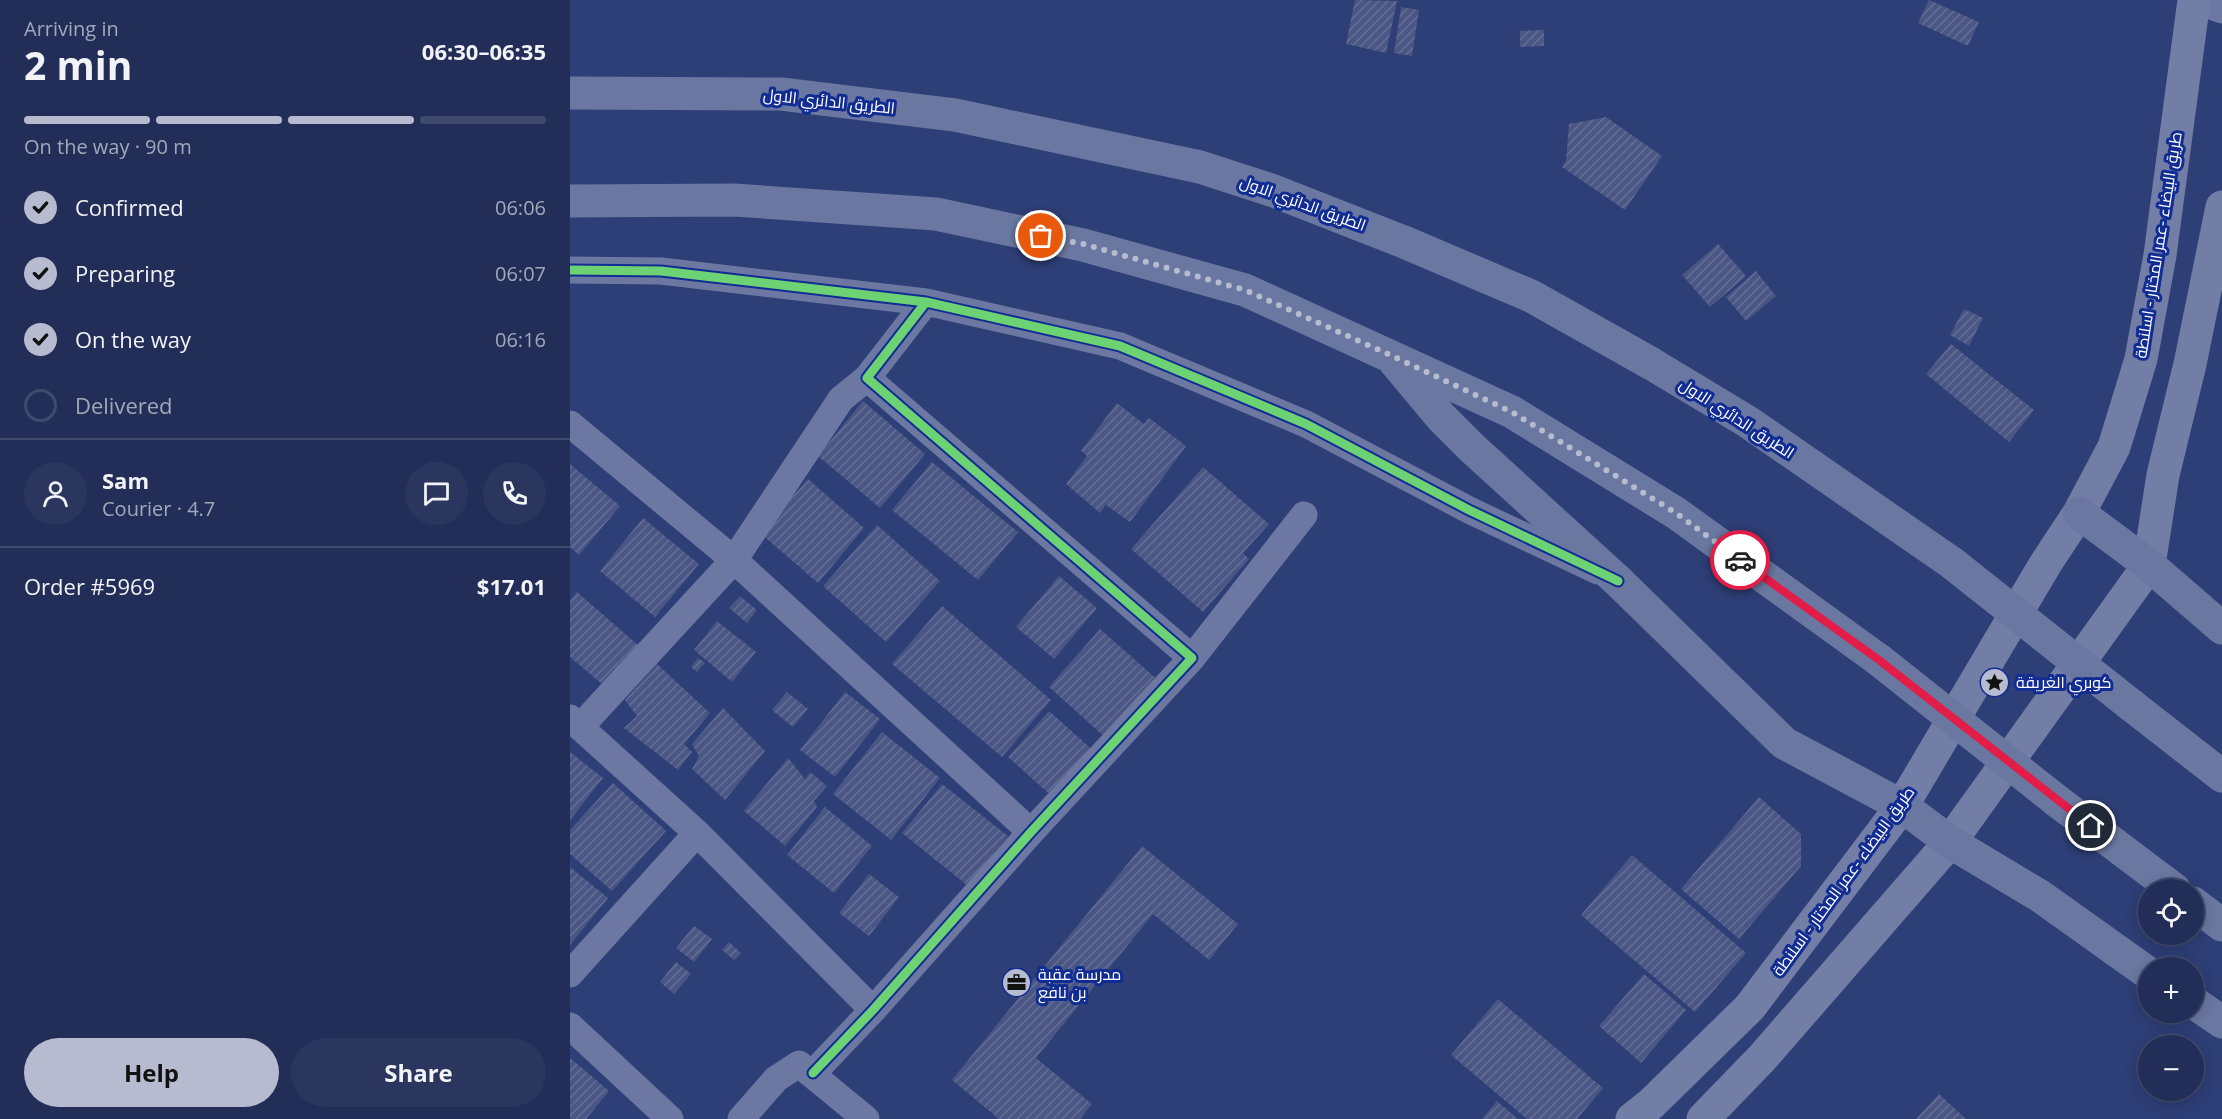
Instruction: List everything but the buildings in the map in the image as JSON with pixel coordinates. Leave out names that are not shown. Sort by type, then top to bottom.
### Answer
[{"type":"main road","name":"طريق البيضاء -عمر المختار - اسلنطة","points":[[1632,1119],[1651,1104],[1750,1007],[1902,806],[2046,563],[2079,513],[2114,447],[2141,360],[2160,255],[2194,0]]},
{"type":"main road","name":"الطريق الدائري الاول","points":[[570,93],[781,94],[955,115],[1200,167],[1274,191],[1404,242],[1531,296],[1748,422],[1952,563],[2222,776]]},
{"type":"main road","points":[[570,201],[734,201],[936,214],[1083,244],[1245,290],[1512,412],[1666,507],[1879,660],[2057,801],[2160,879]]},
{"type":"main road","points":[[1702,1119],[1762,1058],[1950,842],[2150,565],[2163,475],[2190,364],[2222,207]]},
{"type":"main road","points":[[1388,354],[1441,417],[1472,448],[1618,580],[1784,743],[1902,806],[1950,842],[2040,896],[2138,966]]},
{"type":"main road","points":[[2079,513],[2150,565],[2222,628]]},
{"type":"main road","points":[[2204,911],[2222,925]]},
{"type":"main road","points":[[2204,1010],[2222,1022]]},
{"type":"street","points":[[2194,0],[2222,10]]},
{"type":"street","points":[[570,270],[661,271],[926,302],[1120,346],[1306,424],[1469,510],[1618,580]]},
{"type":"street","points":[[873,1010],[697,833],[575,722],[734,560],[841,399],[867,378],[926,302]]},
{"type":"street","points":[[867,378],[1191,658]]},
{"type":"street","points":[[570,424],[734,560],[1031,832]]},
{"type":"street","points":[[813,1073],[873,1010],[1031,832],[1191,658],[1304,516]]},
{"type":"street","points":[[570,974],[697,833]]},
{"type":"street","points":[[570,1026],[670,1119]]},
{"type":"street","points":[[741,1119],[776,1079],[799,1064],[813,1073],[866,1119]]},
{"type":"cycle path","points":[[570,270],[661,271],[926,302],[1120,346],[1306,424],[1469,510],[1618,581]]},
{"type":"cycle path","points":[[813,1073],[873,1010],[1031,832],[1192,658],[867,378],[926,302]]},
{"type":"way so far","points":[[1041,236],[1083,244],[1245,290],[1388,354],[1512,412],[1676,513],[1740,560]]},
{"type":"place","name":"كوبري الغريقة","points":[[1995,682]]},
{"type":"place","name":"مدرسة عقبة بن نافع","points":[[1017,983]]},
{"type":"route","points":[[1740,560],[1879,660],[2091,826]]}]
